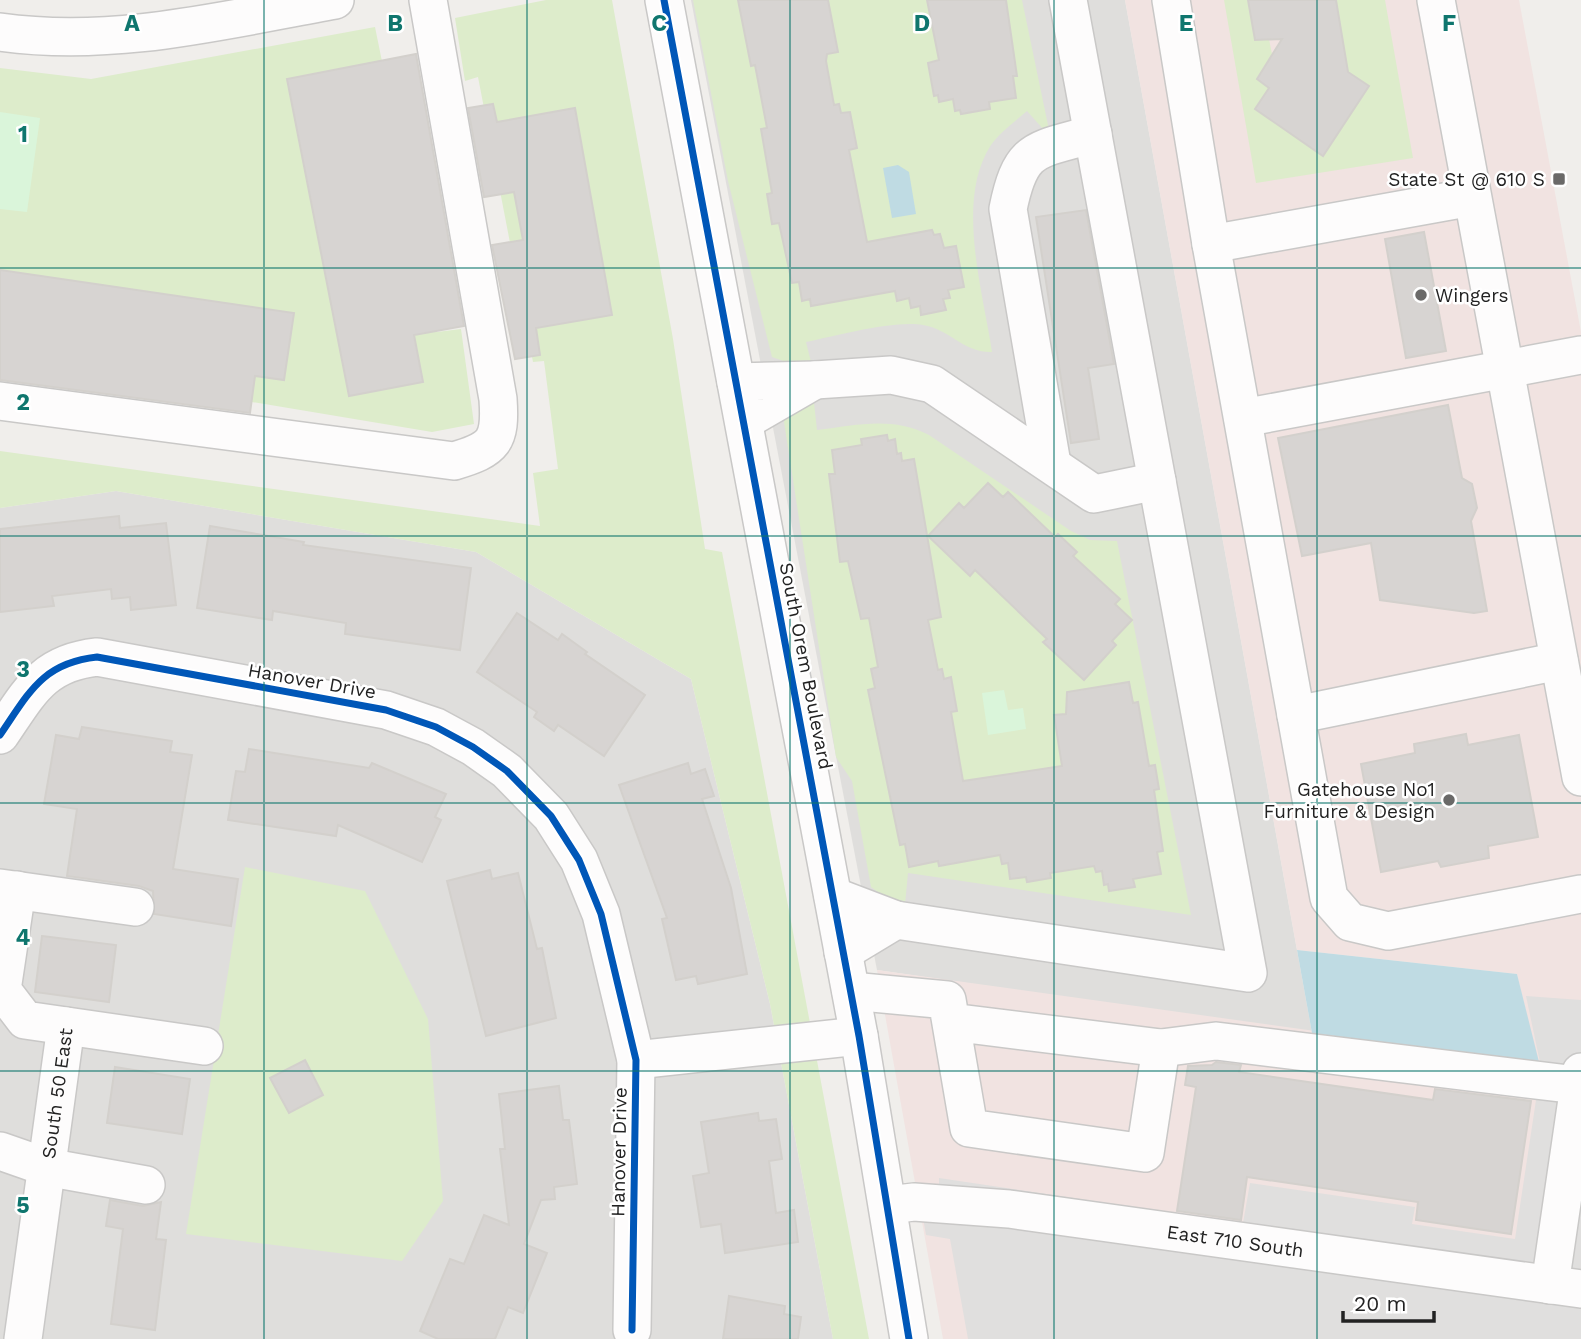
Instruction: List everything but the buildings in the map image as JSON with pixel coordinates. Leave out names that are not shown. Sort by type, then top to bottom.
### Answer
[{"type":"street","points":[[0,32],[97,37],[177,30],[335,0]]},
{"type":"street","points":[[0,401],[454,461],[489,449],[498,430],[498,399],[428,0]]},
{"type":"street","name":"South Orem Boulevard","points":[[664,0],[844,952],[909,1339]]},
{"type":"street","points":[[833,895],[895,920],[1248,973],[1068,0]]},
{"type":"street","points":[[1171,0],[1211,244],[1329,898],[1350,922],[1388,931],[1581,894]]},
{"type":"street","points":[[1436,0],[1581,777]]},
{"type":"street","points":[[1052,464],[1008,209],[1018,169],[1032,154],[1093,134]]},
{"type":"street","points":[[1211,244],[1472,197]]},
{"type":"street","points":[[1242,418],[1581,355]]},
{"type":"street","points":[[736,382],[891,375],[932,384],[1094,494],[1157,481]]},
{"type":"street","points":[[744,421],[815,380]]},
{"type":"street","name":"Hanover Drive","points":[[0,735],[35,683],[52,669],[75,660],[97,657],[386,710],[436,727],[473,747],[507,771],[551,816],[579,860],[601,914],[636,1060],[632,1331]]},
{"type":"street","points":[[1296,715],[1559,661]]},
{"type":"street","points":[[8,889],[135,907]]},
{"type":"street","name":"South 50 East","points":[[8,889],[2,990],[25,1020],[66,1026],[23,1339]]},
{"type":"street","points":[[844,952],[895,920]]},
{"type":"street","points":[[850,991],[947,1000],[969,1128],[1145,1153],[1161,1048]]},
{"type":"street","points":[[951,1022],[1161,1048],[1216,1041],[1579,1078],[1565,1287]]},
{"type":"street","points":[[66,1026],[204,1046]]},
{"type":"street","points":[[636,1060],[859,1036]]},
{"type":"street","points":[[0,1151],[46,1167],[146,1185]]},
{"type":"street","name":"East 710 South","points":[[888,1205],[914,1202],[1009,1209],[1565,1287]]},
{"type":"shaded area","points":[[691,0],[1125,0],[1312,1033],[877,970]]},
{"type":"shaded area","points":[[1125,0],[1519,0],[1581,332],[1581,1339],[943,1339],[877,970],[1538,1062],[1517,974],[1297,950]]},
{"type":"shaded area","points":[[116,491],[476,552],[691,679],[770,1004],[833,1339],[0,1339],[0,508]]},
{"type":"shaded area","points":[[1526,996],[1581,1000],[1581,1339],[968,1339],[950,1239],[926,1235],[918,1189],[939,1185],[939,1178],[1243,1223],[1250,1183],[1415,1207],[1412,1224],[1515,1239],[1541,1067]]},
{"type":"green space","points":[[546,0],[612,0],[673,339],[705,549],[722,552],[869,1339],[833,1339],[770,1004],[691,679],[476,552],[116,491],[0,508],[0,451],[540,526],[533,473],[558,469],[544,361],[533,362],[478,77],[465,81],[455,18]],"holes":[[[575,108],[612,314],[539,328]]]},
{"type":"green space","points":[[693,0],[1022,0],[1049,130],[1044,130],[1027,111],[995,140],[980,167],[973,219],[978,274],[992,352],[973,349],[933,327],[911,324],[865,329],[806,342],[812,366],[795,365],[772,357],[728,181]]},
{"type":"green space","points":[[1224,0],[1248,0],[1255,39],[1269,39],[1272,54],[1257,78],[1269,88],[1255,109],[1322,156],[1368,86],[1348,72],[1336,0],[1385,0],[1413,158],[1256,183]]},
{"type":"green space","points":[[375,27],[437,332],[461,329],[474,424],[432,432],[0,360],[0,339],[284,380],[294,314],[0,270],[0,68],[91,79]],"holes":[[[362,65],[423,381],[350,396],[288,79]]]},
{"type":"green space","points":[[0,112],[40,118],[27,212],[0,209]]},
{"type":"green space","points":[[814,403],[817,430],[860,424],[888,424],[915,429],[929,435],[1071,531],[1090,540],[1117,541],[1191,915],[908,873],[905,904],[896,906],[871,887],[852,781],[836,757],[782,409]]},
{"type":"green space","points":[[1004,690],[1008,710],[1023,708],[1026,729],[988,735],[982,693]]},
{"type":"green space","points":[[245,867],[365,891],[428,1019],[443,1201],[402,1261],[186,1234]]},
{"type":"water","points":[[898,165],[909,172],[916,214],[892,218],[883,168]]},
{"type":"water","points":[[1297,950],[1517,974],[1539,1062],[1312,1033]]},
{"type":"cycle path","points":[[664,0],[859,1036],[909,1339]]},
{"type":"cycle path","points":[[0,735],[29,693],[50,673],[78,660],[97,657],[386,710],[436,727],[473,747],[507,771],[551,816],[579,860],[601,914],[636,1060],[632,1330]]},
{"type":"place","name":"State St @ 610 S","points":[[1559,179]]},
{"type":"place","name":"Wingers","points":[[1421,295]]},
{"type":"place","name":"Gatehouse No1 Furniture & Design","points":[[1449,800]]}]
